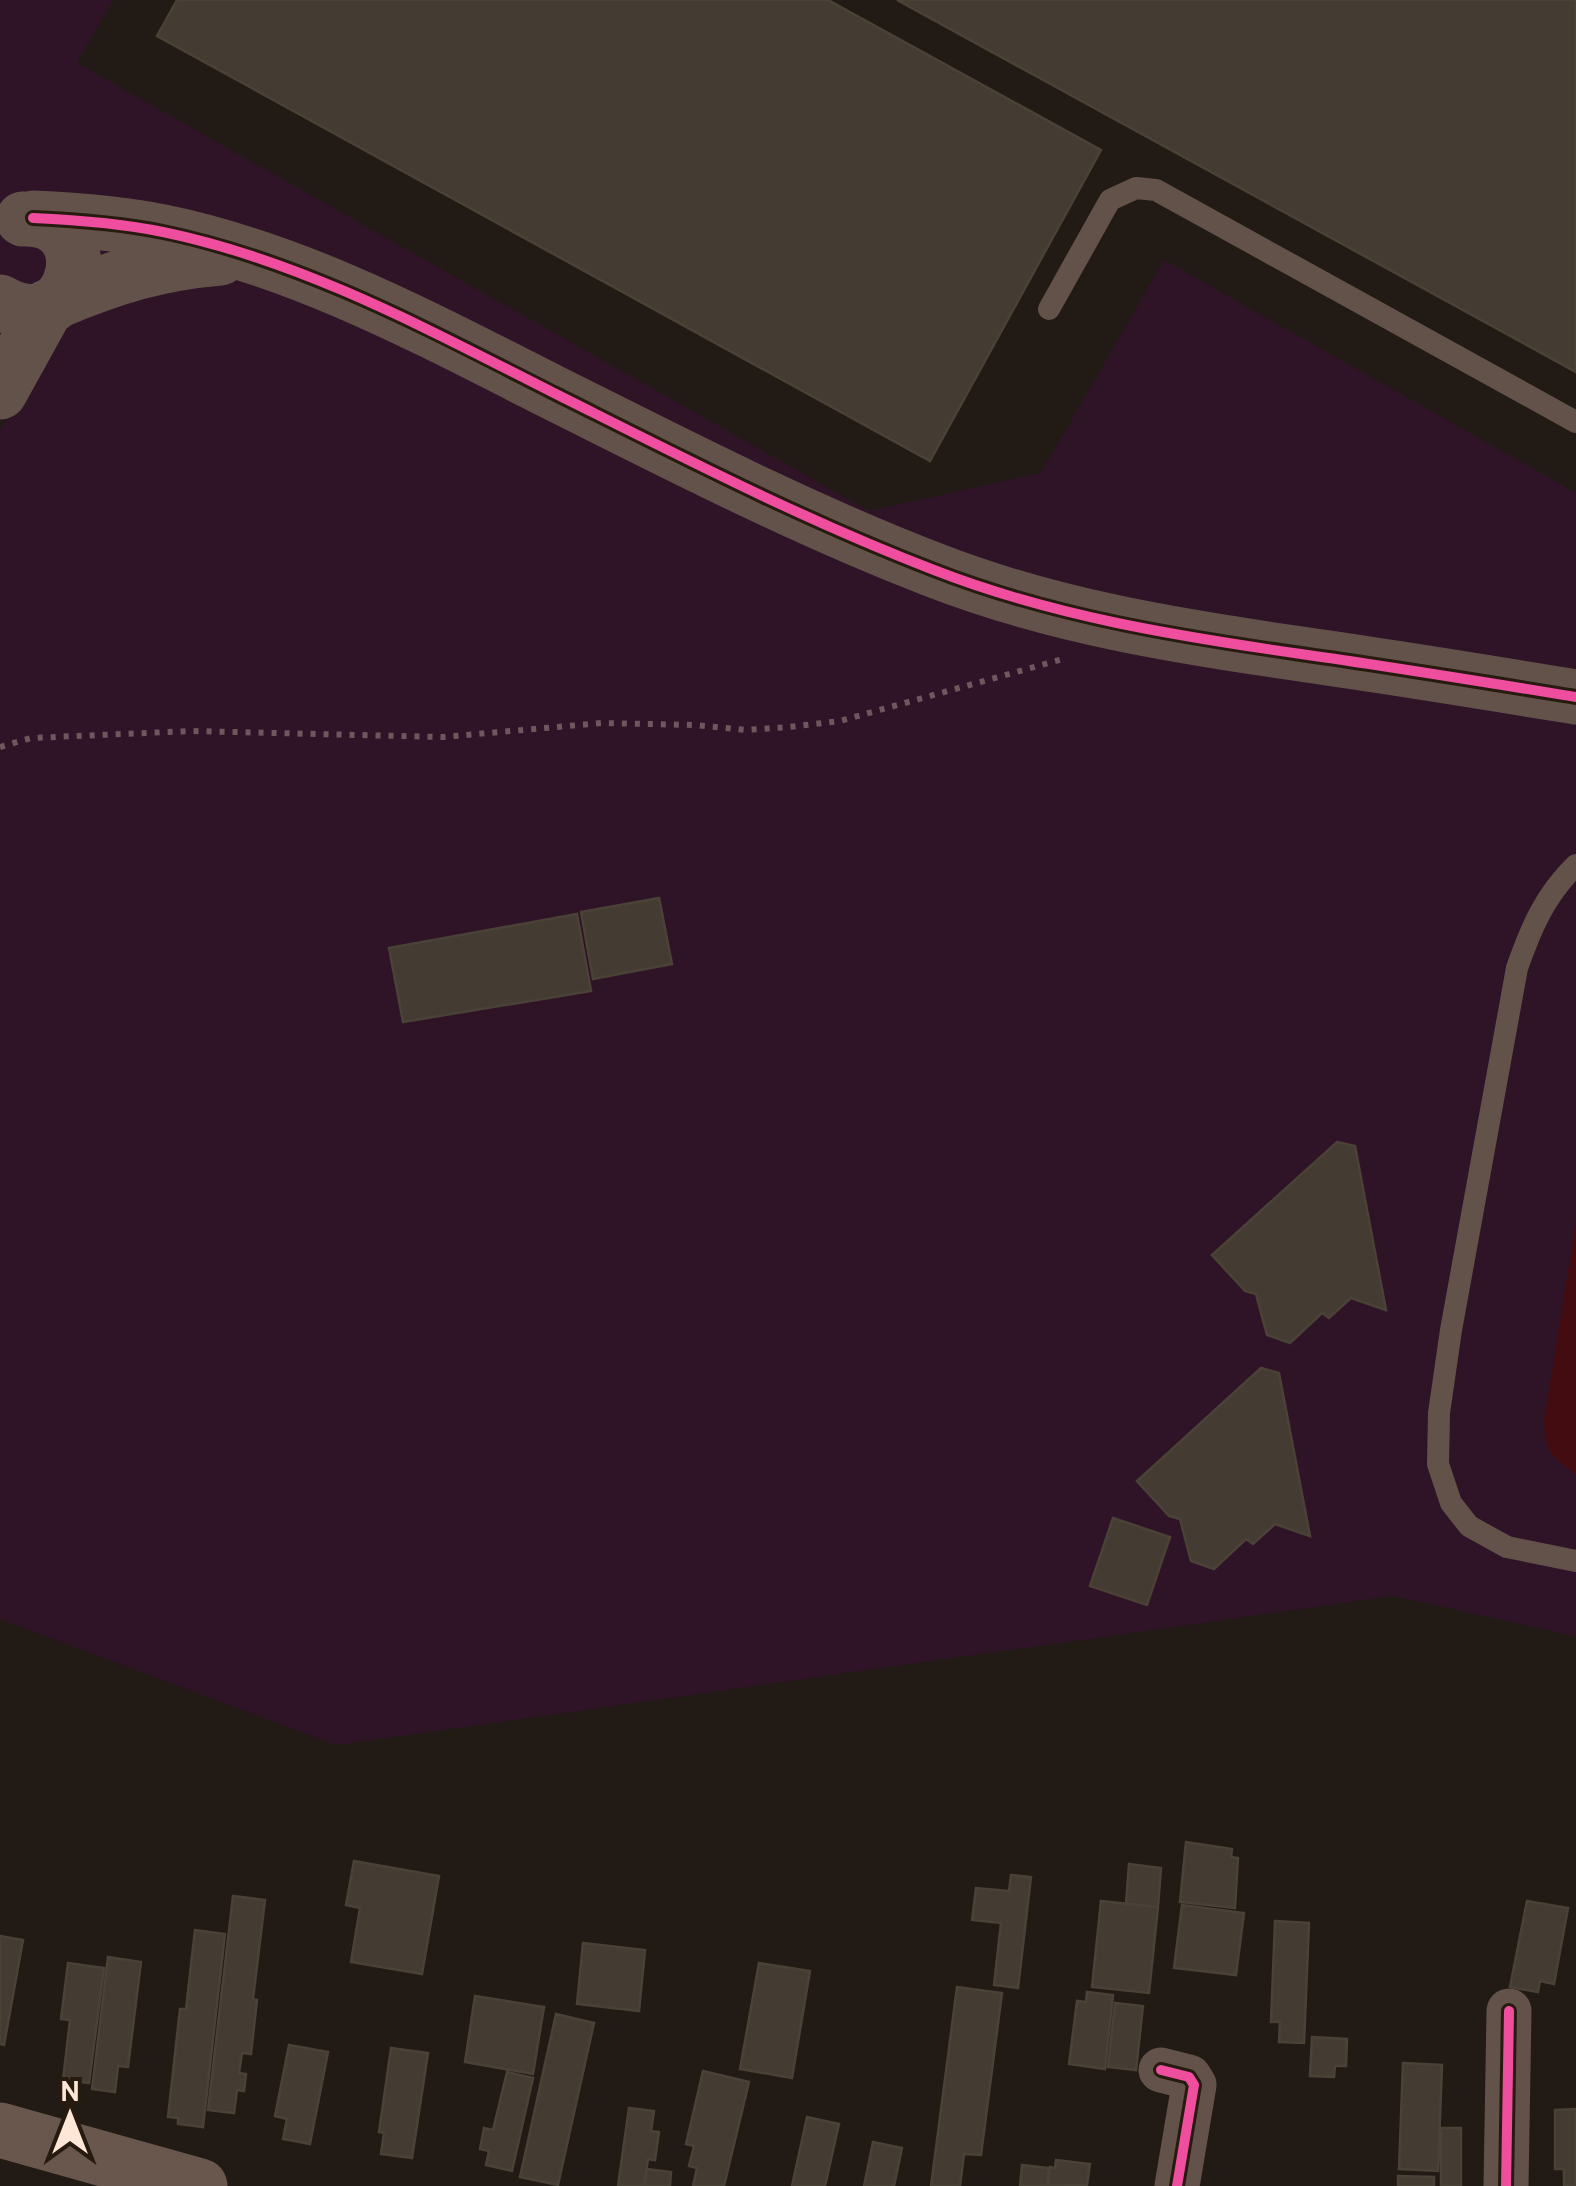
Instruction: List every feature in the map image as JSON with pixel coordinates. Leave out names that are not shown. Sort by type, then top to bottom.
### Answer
[{"type":"main road","points":[[0,2130],[200,2186]]},
{"type":"street","points":[[13,220],[104,222],[136,227],[195,240],[310,276],[856,539],[1050,608],[1161,633],[1576,697]]},
{"type":"street","points":[[0,392],[8,343],[26,306],[68,290],[74,275],[70,244],[61,232],[48,222],[13,220]]},
{"type":"street","points":[[26,306],[145,269],[248,256]]},
{"type":"street","points":[[1506,2186],[1510,2010]]},
{"type":"street","points":[[1161,2070],[1189,2076],[1194,2085],[1177,2186]]},
{"type":"lane","points":[[1049,309],[1110,200],[1136,188],[1156,190],[1576,422]]},
{"type":"lane","points":[[1576,865],[1538,913],[1517,968],[1451,1330],[1438,1447],[1438,1464],[1451,1503],[1469,1526],[1507,1547],[1576,1561]]},
{"type":"path","points":[[0,747],[31,738],[191,732],[443,737],[602,724],[680,724],[746,730],[790,727],[840,721],[1068,658]]},
{"type":"shaded area","points":[[0,0],[113,0],[77,63],[869,511],[1041,473],[1164,260],[1576,493],[1576,1636],[1393,1596],[336,1745],[0,1619],[0,430],[8,416],[0,410]]},
{"type":"shaded area","points":[[1576,1220],[1576,1475],[1551,1453],[1544,1421]]},
{"type":"building","points":[[177,0],[828,0],[1101,150],[930,461],[157,36]]},
{"type":"building","points":[[897,0],[1576,0],[1576,372]]},
{"type":"building","points":[[659,898],[672,964],[593,979],[581,912]]},
{"type":"building","points":[[577,914],[591,991],[403,1022],[389,948]]},
{"type":"building","points":[[1337,1142],[1355,1146],[1386,1310],[1351,1298],[1329,1318],[1322,1313],[1290,1343],[1267,1335],[1256,1294],[1245,1291],[1212,1255]]},
{"type":"building","points":[[1261,1368],[1279,1373],[1310,1536],[1275,1524],[1253,1544],[1246,1539],[1214,1569],[1191,1561],[1180,1519],[1169,1516],[1137,1481]]},
{"type":"building","points":[[1113,1518],[1170,1537],[1147,1605],[1090,1586]]},
{"type":"building","points":[[1186,1842],[1232,1849],[1231,1857],[1238,1858],[1235,1908],[1180,1902]]},
{"type":"building","points":[[354,1861],[439,1876],[422,1974],[351,1962],[360,1908],[346,1905]]},
{"type":"building","points":[[1129,1864],[1161,1868],[1158,1907],[1126,1904]]},
{"type":"building","points":[[1011,1875],[1031,1877],[1018,1988],[994,1985],[1001,1923],[972,1920],[976,1888],[1009,1891]]},
{"type":"building","points":[[233,1896],[265,1900],[251,2054],[242,2053],[239,2073],[246,2074],[244,2091],[237,2090],[234,2113],[208,2110]]},
{"type":"building","points":[[1101,1901],[1158,1907],[1149,1993],[1092,1987]]},
{"type":"building","points":[[1527,1901],[1568,1908],[1554,1984],[1540,1981],[1538,1992],[1510,1987]]},
{"type":"building","points":[[1182,1905],[1244,1913],[1236,1975],[1174,1968]]},
{"type":"building","points":[[1275,1921],[1309,1923],[1304,2043],[1279,2042],[1280,2022],[1271,2022]]},
{"type":"building","points":[[195,1930],[225,1934],[203,2127],[178,2124],[178,2118],[168,2117],[180,2009],[186,2009]]},
{"type":"building","points":[[0,1936],[23,1940],[4,2045],[0,2044]]},
{"type":"building","points":[[583,1943],[645,1950],[639,2011],[577,2004]]},
{"type":"building","points":[[108,1957],[141,1962],[128,2067],[118,2066],[115,2092],[92,2089]]},
{"type":"building","points":[[68,1963],[104,1968],[89,2083],[63,2080],[70,2020],[61,2019]]},
{"type":"building","points":[[759,1963],[810,1971],[792,2078],[740,2069]]},
{"type":"building","points":[[957,1987],[1002,1993],[981,2155],[964,2154],[960,2186],[931,2186]]},
{"type":"building","points":[[1087,1992],[1113,1995],[1105,2069],[1069,2064],[1077,2001],[1086,2002]]},
{"type":"building","points":[[475,1996],[544,2007],[533,2074],[465,2062]]},
{"type":"building","points":[[1115,2003],[1143,2006],[1136,2070],[1108,2067]]},
{"type":"building","points":[[556,2014],[594,2023],[558,2185],[520,2177]]},
{"type":"building","points":[[1312,2037],[1347,2039],[1346,2066],[1335,2066],[1334,2077],[1310,2076]]},
{"type":"building","points":[[289,2045],[328,2052],[310,2144],[283,2139],[287,2119],[275,2116]]},
{"type":"building","points":[[391,2048],[428,2053],[412,2158],[381,2154],[384,2133],[379,2132]]},
{"type":"building","points":[[1403,2063],[1442,2065],[1438,2171],[1399,2169]]},
{"type":"building","points":[[703,2071],[749,2082],[724,2186],[693,2186],[697,2168],[689,2166],[694,2146],[686,2144]]},
{"type":"building","points":[[507,2072],[533,2078],[512,2171],[486,2165],[489,2151],[480,2149],[484,2128],[493,2130]]},
{"type":"building","points":[[629,2108],[654,2111],[651,2131],[659,2132],[655,2160],[648,2159],[644,2186],[618,2186]]},
{"type":"building","points":[[1576,2109],[1576,2186],[1564,2186],[1564,2169],[1555,2169],[1555,2110]]},
{"type":"building","points":[[807,2117],[839,2124],[825,2186],[792,2186]]},
{"type":"building","points":[[1441,2128],[1461,2128],[1461,2186],[1441,2186]]},
{"type":"building","points":[[873,2142],[902,2148],[894,2186],[864,2186]]},
{"type":"building","points":[[1056,2160],[1090,2164],[1087,2185],[1048,2186],[1050,2167],[1055,2168]]},
{"type":"building","points":[[1022,2165],[1049,2168],[1047,2186],[1020,2186]]},
{"type":"building","points":[[647,2169],[671,2172],[670,2186],[644,2186]]},
{"type":"building","points":[[1398,2176],[1434,2177],[1434,2186],[1398,2186]]},
{"type":"cycle path","points":[[33,218],[163,232],[315,279],[413,322],[790,509],[934,570],[1024,600],[1161,632],[1576,697]]},
{"type":"cycle path","points":[[1506,2186],[1509,2011]]},
{"type":"cycle path","points":[[1161,2070],[1189,2077],[1194,2085],[1177,2186]]}]
